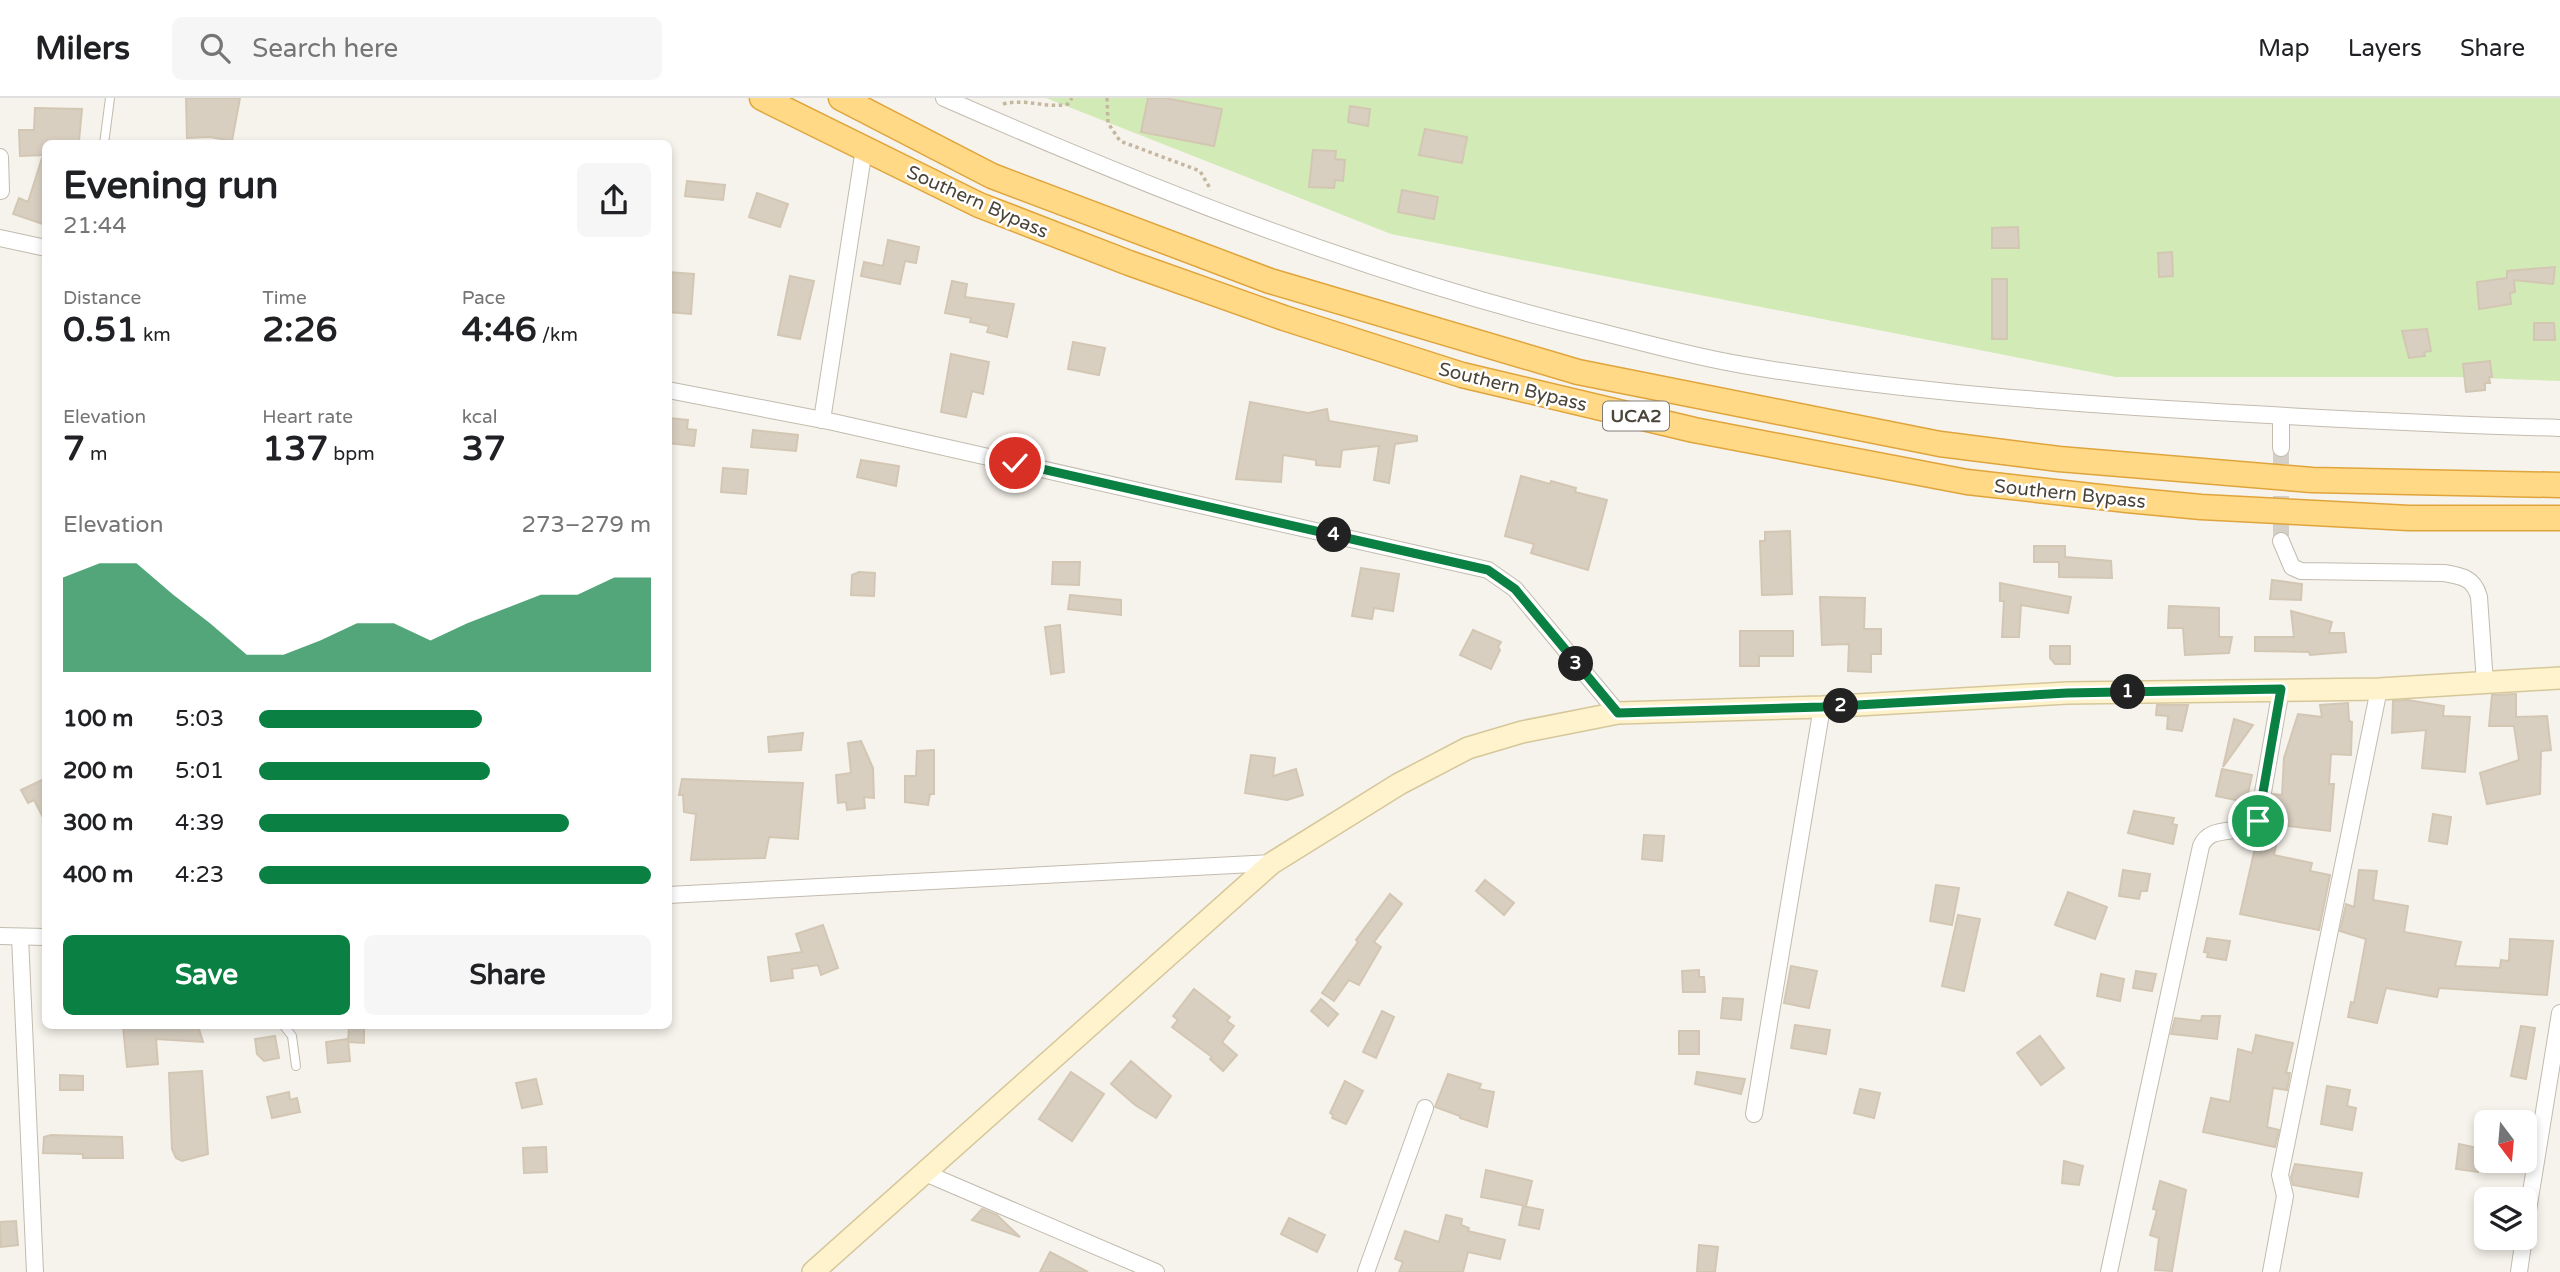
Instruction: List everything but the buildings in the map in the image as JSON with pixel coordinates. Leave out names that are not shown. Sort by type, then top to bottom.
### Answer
[{"type":"highway","name":"Southern Bypass","points":[[762,98],[979,205],[1129,263],[1284,318],[1462,374],[1694,430],[1967,482],[2127,500],[2214,508],[2409,518],[2560,517]]},
{"type":"highway","name":"Southern Bypass","points":[[841,98],[992,176],[1270,281],[1578,372],[1940,444],[2059,459],[2312,480],[2560,485]]},
{"type":"main road","points":[[813,1272],[1272,863],[1399,784],[1468,748],[1522,732],[1618,713],[1822,707],[2067,693],[2379,689],[2560,678]]},
{"type":"street","points":[[944,98],[1301,244],[1534,316],[1742,365],[2051,402],[2281,416],[2560,428]]},
{"type":"street","points":[[822,420],[864,149]]},
{"type":"street","points":[[0,157],[1,191]]},
{"type":"street","points":[[0,238],[42,247]]},
{"type":"street","points":[[672,391],[822,420],[1488,570],[1515,589],[1618,713]]},
{"type":"street","points":[[2281,416],[2281,447]]},
{"type":"street","points":[[2281,541],[2285,556],[2292,567],[2301,571],[2444,573],[2463,576],[2469,580],[2476,585],[2479,597],[2485,683]]},
{"type":"street","points":[[2109,1272],[2200,846],[2204,837],[2211,833],[2246,828],[2258,821],[2281,689]]},
{"type":"street","points":[[2271,1272],[2285,1196],[2280,1175],[2379,689]]},
{"type":"street","points":[[1754,1114],[1822,707]]},
{"type":"street","points":[[672,895],[1272,863]]},
{"type":"street","points":[[0,936],[42,937]]},
{"type":"street","points":[[20,937],[35,1272]]},
{"type":"street","points":[[2532,1187],[2560,1013]]},
{"type":"street","points":[[1366,1272],[1425,1108]]},
{"type":"street","points":[[925,1173],[1124,1265],[1156,1272]]},
{"type":"street","points":[[2519,1272],[2522,1250]]},
{"type":"lane","points":[[105,140],[110,98]]},
{"type":"lane","points":[[287,1029],[292,1036],[296,1066]]},
{"type":"path","points":[[978,113],[1020,100],[1058,106],[1068,104],[1072,98]]},
{"type":"path","points":[[1107,98],[1108,123],[1120,141],[1200,171],[1207,179],[1219,211]]},
{"type":"green space","points":[[1046,98],[2560,98],[2560,381],[2456,377],[2116,377],[1391,234]]},
{"type":"tunnel","points":[[2281,448],[2281,541]]},
{"type":"route","points":[[1015,463],[1488,570],[1515,589],[1618,713],[1822,707],[2067,693],[2281,689],[2258,821]]}]
